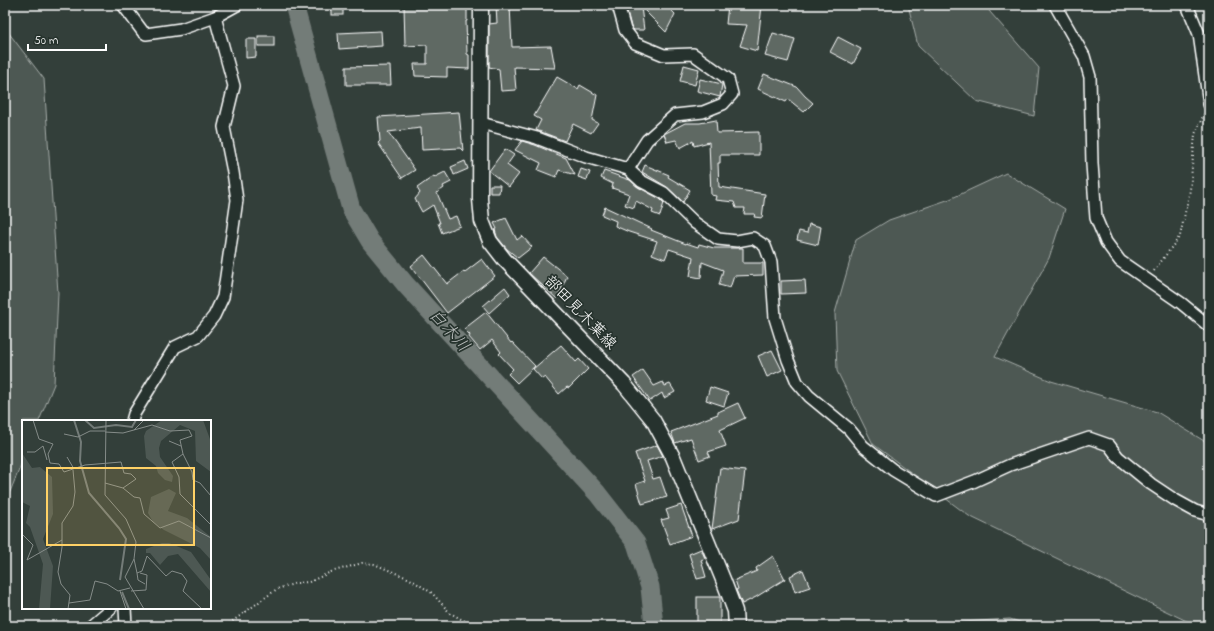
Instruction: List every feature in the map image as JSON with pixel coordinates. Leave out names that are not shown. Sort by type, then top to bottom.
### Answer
[{"type":"main road","name":"部田見木葉線","points":[[481,5],[480,199],[482,221],[490,241],[504,259],[624,384],[652,420],[673,457],[724,582],[735,611],[736,626]]},
{"type":"street","points":[[123,5],[146,34],[180,29],[237,5]]},
{"type":"street","points":[[618,5],[625,30],[635,43],[664,55],[693,54],[728,79],[732,94],[723,104],[703,112],[675,115],[647,140],[628,169]]},
{"type":"street","points":[[1055,5],[1084,56],[1090,77],[1092,164],[1096,218],[1106,242],[1120,261],[1181,304],[1209,326]]},
{"type":"street","points":[[1187,5],[1199,34],[1209,104]]},
{"type":"street","points":[[132,420],[134,414],[175,347],[198,336],[214,316],[223,297],[237,200],[224,127],[234,86],[218,12]]},
{"type":"street","points":[[481,123],[537,138],[586,157],[628,169],[641,181],[664,193],[695,223],[718,239],[737,241],[753,238],[765,246],[771,262],[775,318],[788,360],[797,382],[809,396],[849,429],[863,446],[893,470],[936,496],[975,481],[1010,465],[1089,438],[1109,445],[1118,457],[1175,500],[1195,511],[1209,515]]},
{"type":"street","points":[[90,626],[110,609]]},
{"type":"street","points":[[125,609],[126,626]]},
{"type":"path","points":[[1147,280],[1180,236],[1190,190],[1195,134],[1209,104]]},
{"type":"path","points":[[226,626],[277,589],[297,583],[309,582],[331,572],[362,563],[374,564],[410,580],[432,593],[450,613],[469,625],[474,626]]},
{"type":"shaded area","points":[[908,5],[986,5],[990,12],[1039,68],[1034,116],[976,101],[918,46]]},
{"type":"shaded area","points":[[5,28],[44,79],[58,293],[54,384],[39,420],[22,420],[22,462],[5,504]]},
{"type":"shaded area","points":[[1006,173],[1065,209],[1049,258],[995,357],[1051,381],[1157,412],[1209,444],[1209,626],[1197,626],[969,516],[873,444],[837,371],[835,313],[856,240],[889,220],[950,199]]},
{"type":"shaded area","points":[[1010,619],[1033,626],[937,626],[947,623]]},
{"type":"building","points":[[332,5],[343,5],[343,15],[332,15]]},
{"type":"building","points":[[404,5],[467,5],[467,54],[469,55],[469,69],[447,68],[447,77],[415,76],[414,64],[427,64],[427,45],[405,46]]},
{"type":"building","points":[[496,5],[510,5],[512,47],[551,46],[555,68],[514,67],[516,90],[501,91],[499,69],[489,67],[489,24],[497,23]]},
{"type":"building","points":[[639,5],[666,5],[675,14],[666,32]]},
{"type":"building","points":[[728,5],[762,5],[757,51],[740,46],[747,25],[726,24]]},
{"type":"building","points":[[641,7],[644,30],[634,30],[631,27],[627,11]]},
{"type":"building","points":[[381,31],[382,46],[339,49],[338,33]]},
{"type":"building","points":[[773,33],[795,39],[788,62],[765,56]]},
{"type":"building","points":[[258,36],[274,36],[274,46],[258,46]]},
{"type":"building","points":[[838,37],[861,49],[853,64],[830,52]]},
{"type":"building","points":[[246,39],[256,39],[256,57],[246,58]]},
{"type":"building","points":[[684,65],[699,69],[695,85],[680,81]]},
{"type":"building","points":[[390,66],[391,85],[346,85],[346,67]]},
{"type":"building","points":[[764,74],[797,87],[813,103],[804,112],[788,99],[786,102],[758,89]]},
{"type":"building","points":[[557,77],[578,89],[580,85],[597,95],[592,120],[598,123],[591,133],[573,124],[565,141],[536,130],[541,120],[534,116]]},
{"type":"building","points":[[700,79],[722,84],[720,97],[697,91]]},
{"type":"building","points":[[459,112],[463,151],[460,148],[422,150],[421,128],[388,132],[415,170],[402,178],[378,143],[380,141],[378,117]]},
{"type":"building","points":[[716,120],[717,133],[759,132],[759,155],[720,155],[720,163],[718,163],[719,187],[765,194],[762,218],[754,217],[755,214],[744,214],[745,208],[736,208],[734,202],[715,200],[716,196],[711,195],[709,142],[694,146],[693,141],[680,148],[676,140],[667,142],[664,134],[685,123],[700,123]]},
{"type":"building","points":[[522,141],[566,158],[575,175],[559,170],[556,177],[538,170],[541,163],[515,150]]},
{"type":"building","points":[[505,149],[514,155],[507,165],[519,174],[509,187],[489,171]]},
{"type":"building","points":[[465,161],[468,169],[454,175],[451,167]]},
{"type":"building","points":[[645,165],[669,175],[668,177],[690,190],[683,202],[667,187],[642,172]]},
{"type":"building","points":[[581,169],[590,172],[587,180],[578,177]]},
{"type":"building","points":[[604,171],[630,180],[638,187],[660,199],[664,203],[660,216],[652,213],[653,210],[636,201],[634,208],[625,205],[629,194],[612,188],[613,184],[601,178]]},
{"type":"building","points":[[445,172],[451,182],[443,186],[444,188],[437,193],[448,219],[456,216],[460,226],[442,233],[433,205],[422,212],[415,199],[420,193],[417,188],[434,176],[435,177]]},
{"type":"building","points":[[490,185],[500,185],[499,193],[490,193]]},
{"type":"building","points":[[605,207],[652,229],[651,230],[686,244],[698,247],[699,244],[714,248],[743,248],[743,263],[763,263],[763,275],[734,276],[730,288],[719,285],[723,270],[702,262],[701,278],[690,276],[693,257],[669,249],[665,259],[652,254],[657,241],[615,226],[616,221],[602,215]]},
{"type":"building","points":[[506,218],[517,240],[522,236],[532,247],[518,258],[507,249],[497,237],[495,230],[497,229],[494,223]]},
{"type":"building","points":[[809,224],[821,227],[818,245],[797,240],[799,231],[807,233]]},
{"type":"building","points":[[424,255],[447,284],[482,259],[495,276],[447,313],[411,266]]},
{"type":"building","points":[[543,257],[567,276],[557,299],[529,273]]},
{"type":"building","points":[[805,280],[806,293],[781,294],[781,281]]},
{"type":"building","points":[[505,287],[510,294],[489,313],[483,306]]},
{"type":"building","points":[[486,312],[511,343],[512,342],[535,366],[517,383],[508,374],[513,369],[499,354],[501,352],[492,340],[480,350],[464,329]]},
{"type":"building","points":[[561,345],[576,362],[579,359],[588,369],[569,388],[567,387],[559,394],[545,377],[542,379],[533,369]]},
{"type":"building","points":[[772,350],[782,370],[767,377],[758,356]]},
{"type":"building","points":[[643,370],[654,386],[663,382],[665,386],[670,384],[675,392],[664,398],[662,393],[650,401],[633,377]]},
{"type":"building","points":[[710,387],[728,393],[724,406],[706,400]]},
{"type":"building","points":[[738,403],[745,418],[720,430],[726,446],[708,452],[710,456],[699,460],[691,438],[675,443],[671,432],[718,414],[718,412]]},
{"type":"building","points":[[657,445],[663,456],[647,461],[653,479],[660,477],[667,497],[642,504],[636,484],[645,481],[635,453]]},
{"type":"building","points":[[720,468],[745,471],[739,519],[712,529]]},
{"type":"building","points":[[681,505],[692,536],[670,544],[661,520],[669,518],[666,510]]},
{"type":"building","points":[[701,549],[705,558],[701,560],[706,577],[697,579],[689,554]]},
{"type":"building","points":[[773,556],[785,579],[742,604],[736,590],[738,589],[735,580],[757,571],[756,568]]},
{"type":"building","points":[[803,570],[810,587],[795,592],[790,576]]},
{"type":"building","points":[[697,597],[720,597],[720,626],[697,626]]},
{"type":"waterway","name":"白木川","points":[[294,5],[351,209],[370,241],[406,285],[597,493],[636,543],[650,587],[654,626]]}]
